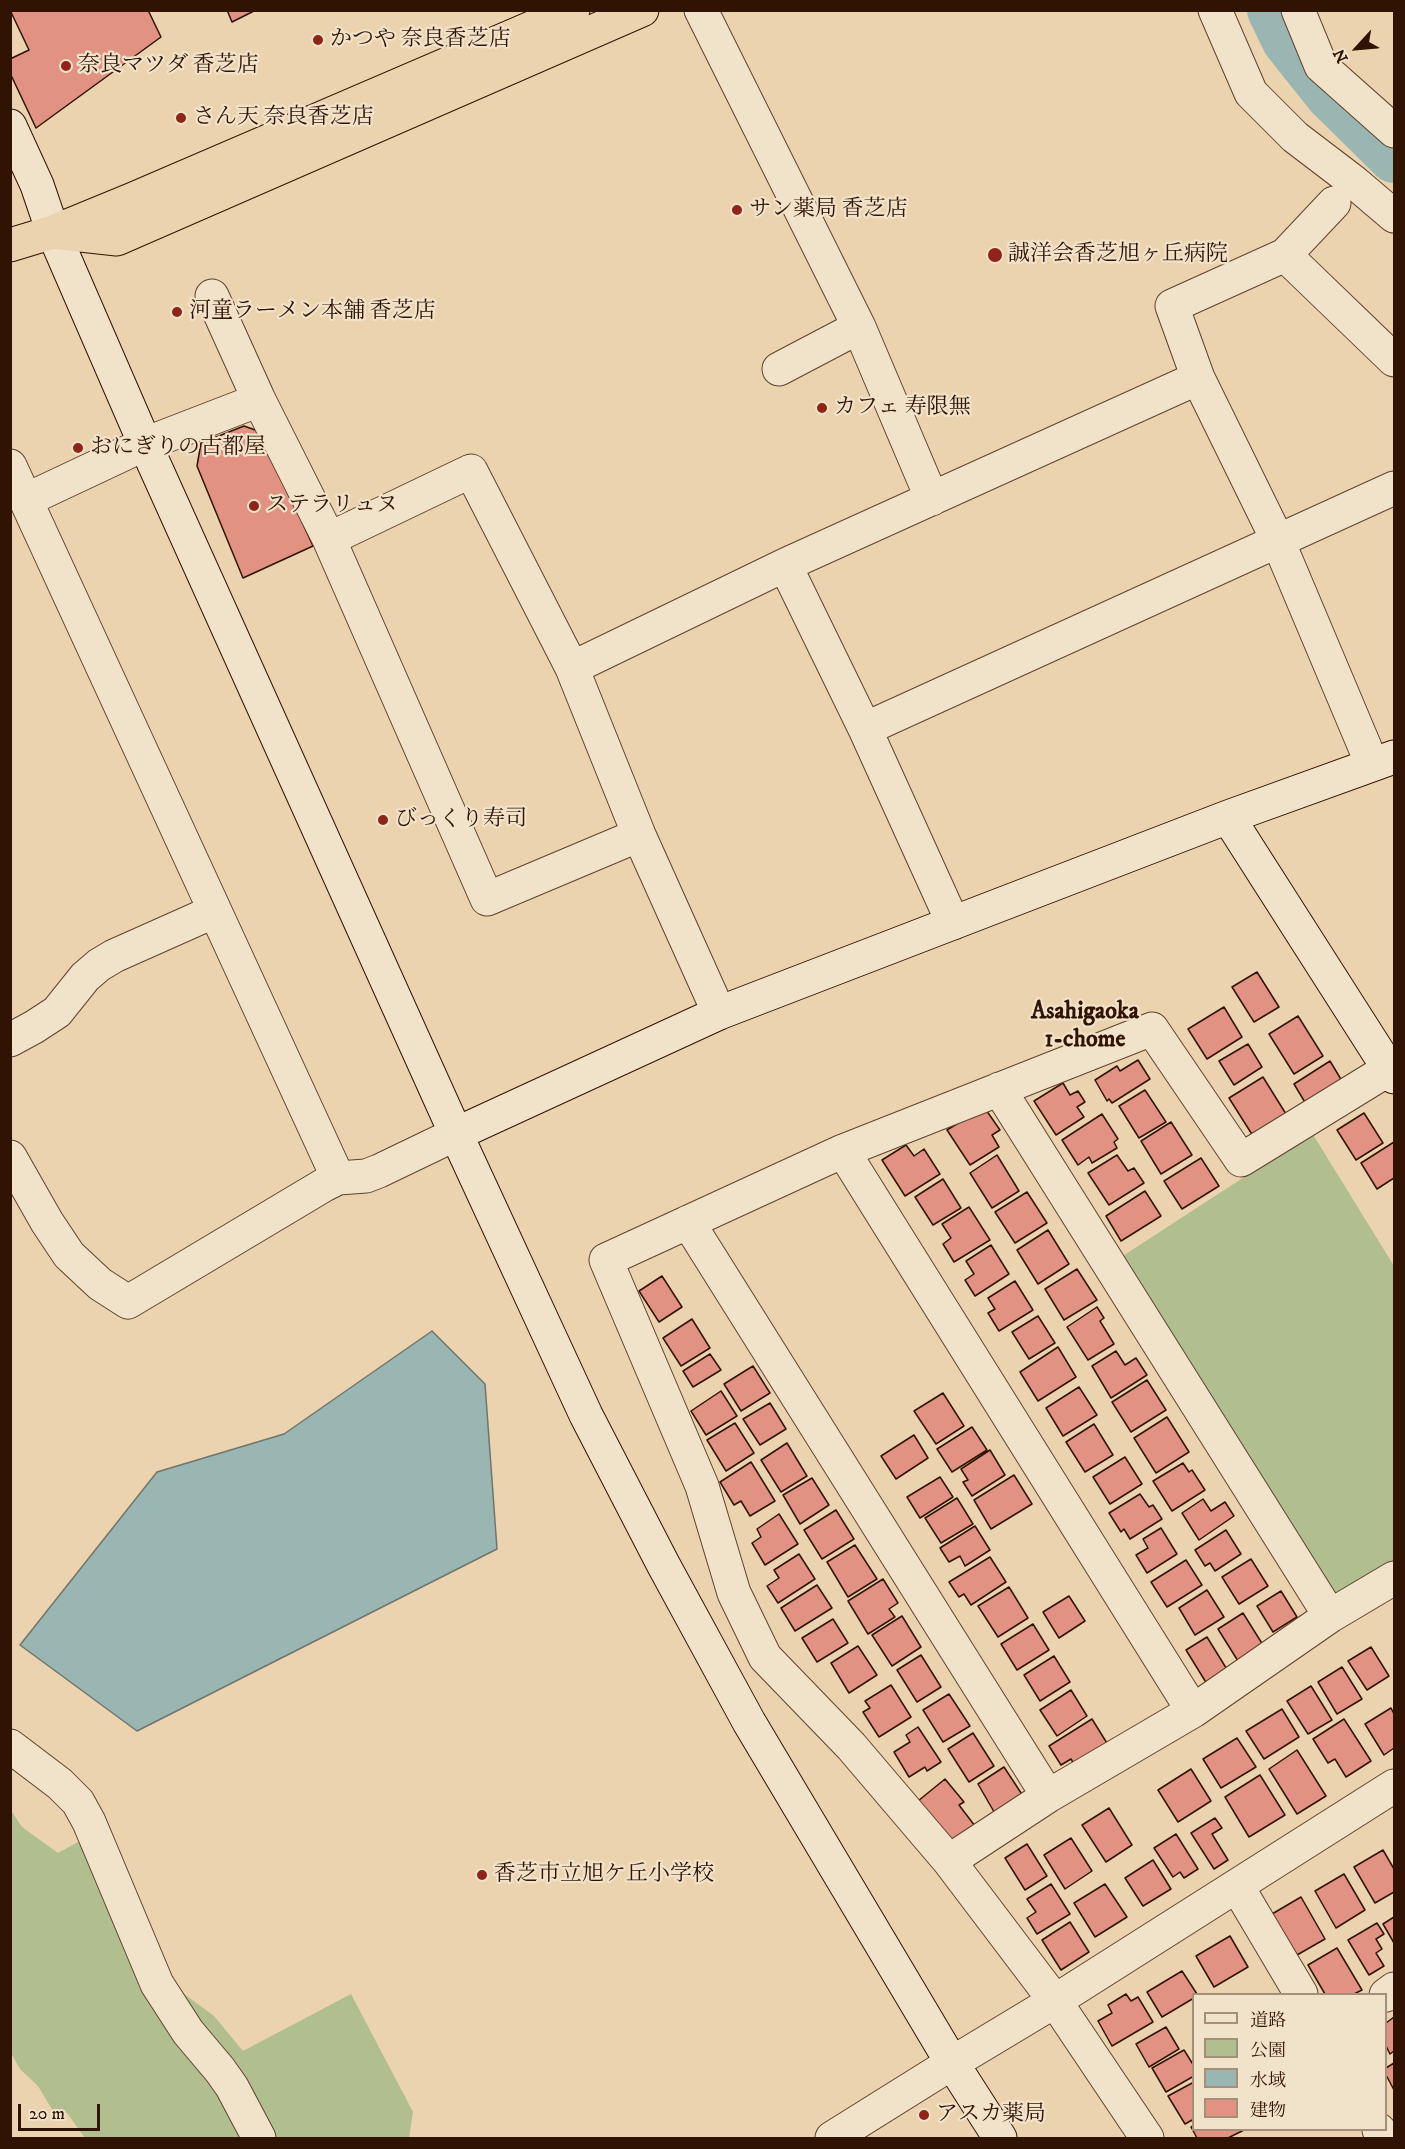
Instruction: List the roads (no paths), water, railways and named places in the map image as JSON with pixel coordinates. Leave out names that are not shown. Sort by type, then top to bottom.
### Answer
[{"type":"highway","points":[[10,245],[52,232],[573,10]]},
{"type":"highway","points":[[52,232],[117,238],[642,10]]},
{"type":"street","points":[[702,10],[859,327],[932,499]]},
{"type":"street","points":[[1215,10],[1251,93],[1295,137],[1395,216]]},
{"type":"street","points":[[1298,10],[1321,66],[1391,128]]},
{"type":"street","points":[[10,126],[37,185],[52,232],[145,444],[456,1134],[586,1414],[663,1564],[749,1722],[952,2063],[1000,2139]]},
{"type":"street","points":[[10,1157],[47,1222],[69,1255],[100,1284],[128,1302],[338,1178],[372,1174],[719,1012],[1383,760],[1198,378],[1172,306],[1285,255],[1334,203]]},
{"type":"street","points":[[1285,255],[1395,360]]},
{"type":"street","points":[[212,296],[260,400],[329,539],[487,900],[639,835]]},
{"type":"street","points":[[779,369],[859,327]]},
{"type":"street","points":[[572,668],[785,565],[1198,378]]},
{"type":"street","points":[[26,500],[145,444],[260,400]]},
{"type":"street","points":[[10,466],[338,1178]]},
{"type":"street","points":[[329,539],[471,471],[572,668],[639,835],[719,1012]]},
{"type":"street","points":[[866,729],[1395,488]]},
{"type":"street","points":[[785,565],[866,729],[952,923]]},
{"type":"street","points":[[1147,2139],[1055,2001],[949,1861],[851,1746],[765,1657],[734,1593],[702,1485],[606,1260],[843,1151],[1152,1029],[1241,1160],[1392,1073],[1228,817]]},
{"type":"street","points":[[10,1041],[57,1012],[85,977],[99,965],[114,956],[215,911]]},
{"type":"street","points":[[999,1089],[1330,1616]]},
{"type":"street","points":[[843,1151],[1193,1711]]},
{"type":"street","points":[[688,1222],[1048,1796]]},
{"type":"street","points":[[949,1861],[1048,1796],[1193,1711],[1330,1616],[1395,1578]]},
{"type":"street","points":[[10,1746],[60,1784],[78,1802],[89,1822],[157,1984],[188,2032],[232,2087],[259,2139]]},
{"type":"street","points":[[851,2134],[952,2063],[1055,2001],[1395,1786]]},
{"type":"street","points":[[1237,1886],[1300,1993]]},
{"type":"water","points":[[432,1331],[485,1384],[497,1549],[137,1731],[20,1645],[157,1472],[284,1434]]},
{"type":"waterway","points":[[1272,10],[1287,41],[1330,95],[1394,158]]},
{"type":"place","name":"かつや 奈良香芝店","points":[[318,40]]},
{"type":"place","name":"奈良マツダ 香芝店","points":[[66,66]]},
{"type":"place","name":"さん天 奈良香芝店","points":[[181,118]]},
{"type":"place","name":"サン薬局 香芝店","points":[[737,210]]},
{"type":"place","name":"誠洋会香芝旭ヶ丘病院","points":[[995,255]]},
{"type":"place","name":"河童ラーメン本舗 香芝店","points":[[177,312]]},
{"type":"place","name":"カフェ 寿限無","points":[[822,408]]},
{"type":"place","name":"おにぎりの古都屋","points":[[78,448]]},
{"type":"place","name":"ステラリュヌ","points":[[254,506]]},
{"type":"place","name":"びっくり寿司","points":[[383,820]]},
{"type":"place","name":"香芝市立旭ケ丘小学校","points":[[482,1875]]},
{"type":"place","name":"アスカ薬局","points":[[924,2115]]},
{"type":"district","name":"Asahigaoka 1-chome","points":[[1085,1027]]}]
